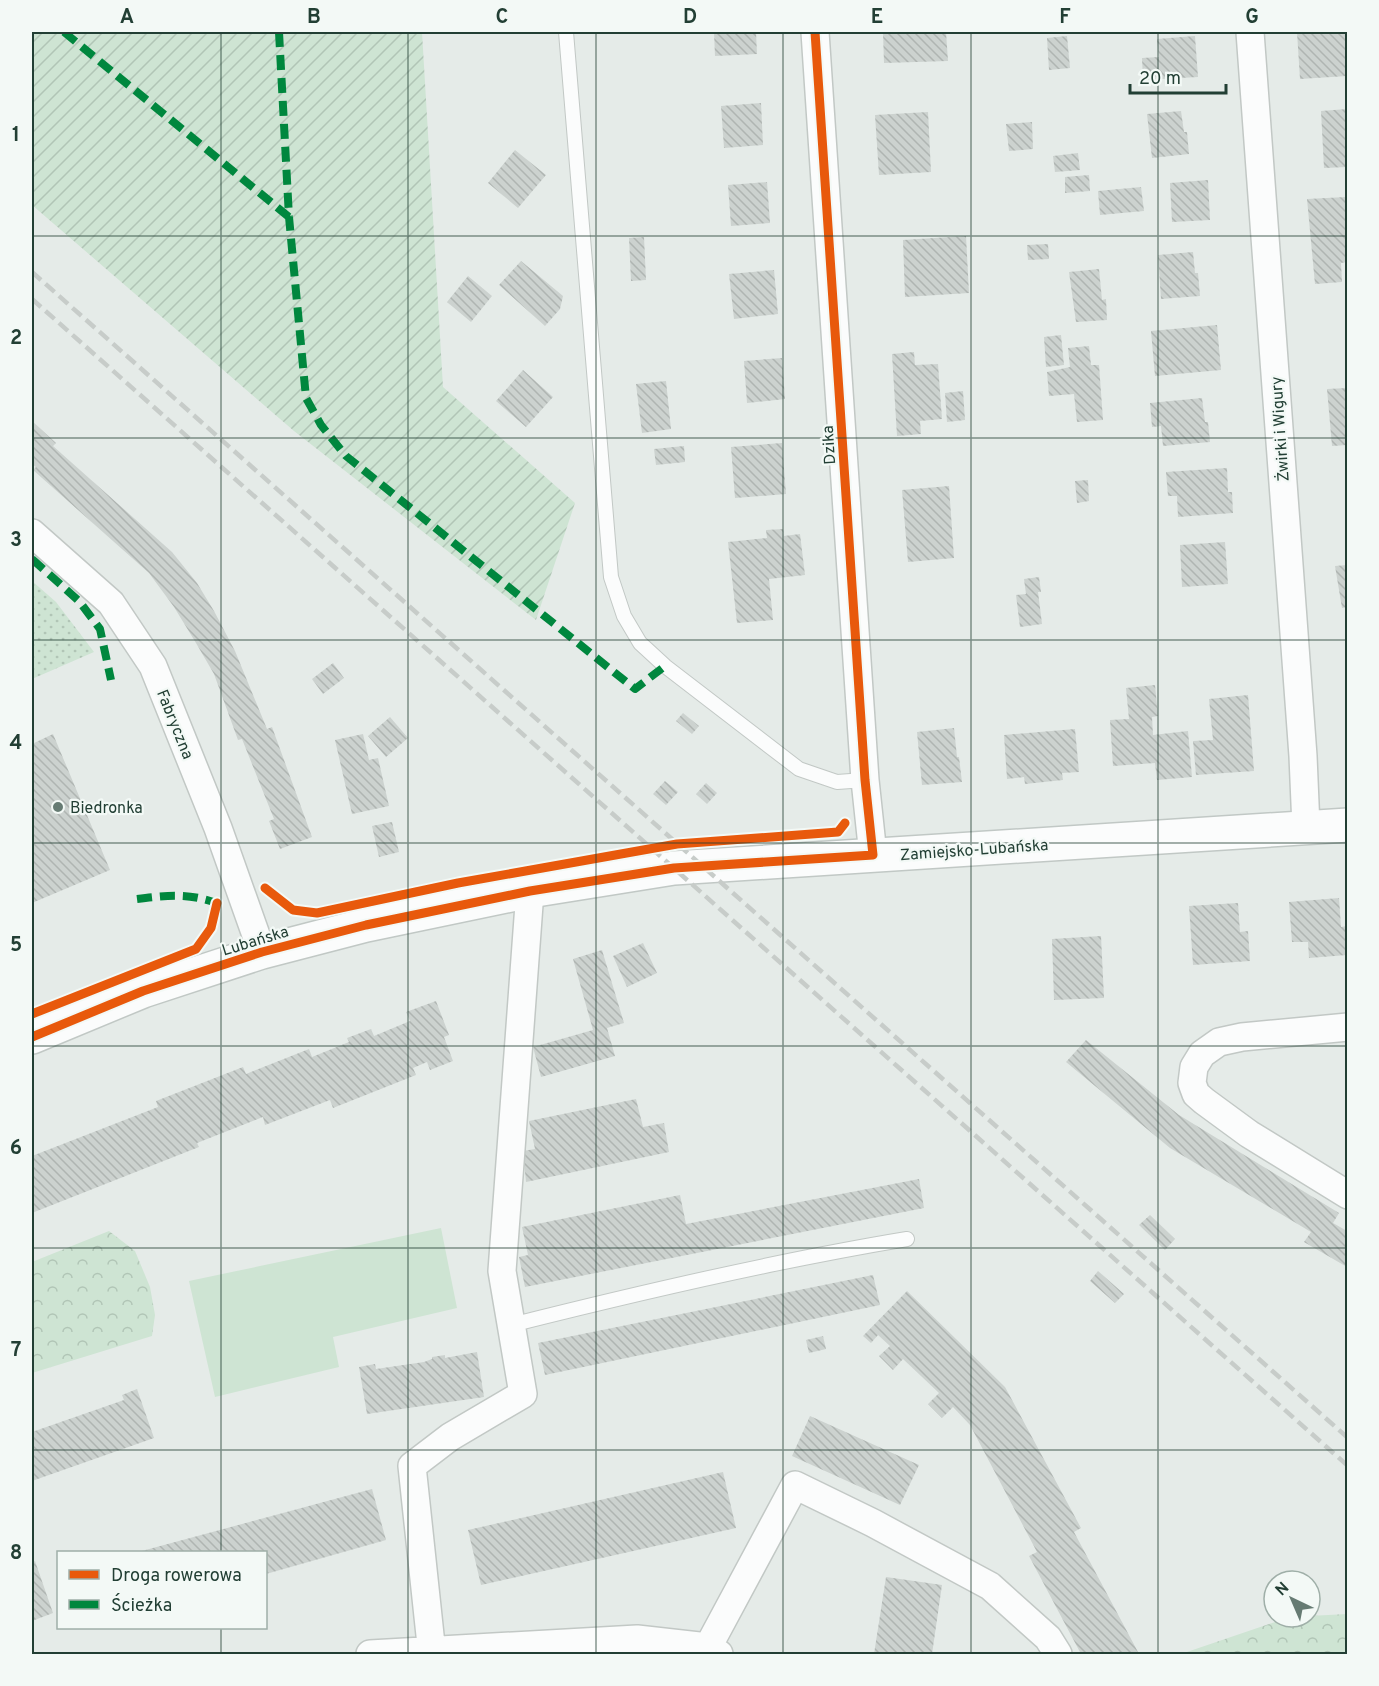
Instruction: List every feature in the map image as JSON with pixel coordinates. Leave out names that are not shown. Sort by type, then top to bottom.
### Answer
[{"type":"main road","name":"Zamiejsko-Lubańska","points":[[530,891],[674,868],[1347,825]]},
{"type":"main road","name":"Lubańska","points":[[32,1037],[143,992],[262,952],[366,925],[530,891]]},
{"type":"street","name":"Dzika","points":[[815,32],[865,780],[873,855]]},
{"type":"street","name":"Żwirki i Wigury","points":[[1250,32],[1304,769],[1306,827]]},
{"type":"street","name":"Fabryczna","points":[[32,533],[111,603],[153,666],[218,828],[262,952]]},
{"type":"street","points":[[431,1652],[412,1466],[450,1437],[523,1394],[502,1271],[530,891]]},
{"type":"street","points":[[1347,1027],[1242,1037],[1219,1042],[1202,1053],[1194,1067],[1192,1083],[1196,1094],[1249,1134],[1347,1195]]},
{"type":"street","points":[[370,1654],[637,1639],[713,1651],[795,1485],[873,1523],[990,1586],[1048,1638],[1059,1654]]},
{"type":"lane","points":[[566,32],[611,577],[624,616],[640,643],[665,666],[799,769],[837,782],[865,780]]},
{"type":"lane","points":[[511,1325],[653,1289],[831,1252],[907,1239]]},
{"type":"green space","points":[[32,32],[422,32],[443,387],[575,503],[536,620],[294,431],[32,205]]},
{"type":"green space","points":[[32,581],[56,602],[94,652],[32,679]]},
{"type":"green space","points":[[441,1228],[457,1308],[333,1337],[339,1367],[215,1397],[189,1281]]},
{"type":"green space","points":[[109,1231],[135,1251],[150,1287],[155,1315],[152,1336],[32,1373],[32,1262]]},
{"type":"green space","points":[[1347,1614],[1347,1654],[1181,1654],[1262,1627],[1262,1629],[1322,1629],[1322,1615]]},
{"type":"building","points":[[714,32],[756,32],[757,54],[715,56]]},
{"type":"building","points":[[883,32],[946,32],[948,61],[884,63]]},
{"type":"building","points":[[1297,32],[1347,32],[1347,76],[1300,79]]},
{"type":"building","points":[[1067,36],[1070,68],[1049,70],[1047,38]]},
{"type":"building","points":[[1195,36],[1198,77],[1143,80],[1142,58],[1159,57],[1157,39]]},
{"type":"building","points":[[761,103],[763,145],[724,148],[721,106]]},
{"type":"building","points":[[1347,109],[1347,167],[1324,168],[1321,111]]},
{"type":"building","points":[[1181,111],[1184,132],[1187,132],[1189,154],[1152,158],[1147,114]]},
{"type":"building","points":[[928,112],[931,172],[879,175],[875,115]]},
{"type":"building","points":[[1032,122],[1033,149],[1009,151],[1006,124]]},
{"type":"building","points":[[515,150],[546,175],[518,208],[488,183]]},
{"type":"building","points":[[1078,153],[1080,170],[1055,172],[1053,156]]},
{"type":"building","points":[[1089,175],[1090,191],[1065,193],[1065,177]]},
{"type":"building","points":[[1208,180],[1210,220],[1172,222],[1170,183]]},
{"type":"building","points":[[767,182],[770,223],[731,226],[728,185]]},
{"type":"building","points":[[1141,187],[1144,211],[1100,215],[1098,191]]},
{"type":"building","points":[[1346,197],[1347,262],[1341,263],[1342,282],[1315,284],[1307,199]]},
{"type":"building","points":[[966,236],[969,293],[905,297],[903,240]]},
{"type":"building","points":[[644,237],[646,280],[631,281],[629,238]]},
{"type":"building","points":[[1048,244],[1049,259],[1028,260],[1027,245]]},
{"type":"building","points":[[1193,252],[1200,296],[1161,299],[1158,255]]},
{"type":"building","points":[[521,261],[563,296],[560,309],[545,326],[499,285]]},
{"type":"building","points":[[1099,269],[1102,300],[1106,299],[1107,320],[1076,322],[1069,272]]},
{"type":"building","points":[[774,270],[778,314],[734,319],[729,274]]},
{"type":"building","points":[[468,276],[492,296],[471,322],[447,302]]},
{"type":"building","points":[[1217,325],[1221,370],[1155,376],[1151,331]]},
{"type":"building","points":[[1061,335],[1064,365],[1046,367],[1044,337]]},
{"type":"building","points":[[1089,346],[1091,365],[1099,365],[1103,420],[1077,422],[1074,394],[1049,396],[1047,372],[1070,367],[1068,348]]},
{"type":"building","points":[[914,352],[915,365],[938,364],[942,419],[920,421],[921,434],[897,436],[892,354]]},
{"type":"building","points":[[782,358],[785,399],[747,403],[744,361]]},
{"type":"building","points":[[523,370],[553,397],[526,427],[496,401]]},
{"type":"building","points":[[666,381],[671,429],[642,433],[636,384]]},
{"type":"building","points":[[1347,388],[1347,445],[1332,446],[1327,389]]},
{"type":"building","points":[[963,391],[965,420],[947,422],[945,393]]},
{"type":"building","points":[[1202,398],[1210,442],[1163,446],[1161,426],[1152,427],[1150,403]]},
{"type":"building","points":[[32,421],[56,443],[53,446],[172,552],[197,583],[235,651],[267,729],[272,727],[312,837],[280,849],[269,821],[274,819],[242,739],[238,740],[214,674],[174,607],[149,573],[33,470],[36,467],[32,463]]},
{"type":"building","points":[[782,443],[786,494],[735,498],[731,447]]},
{"type":"building","points":[[684,446],[685,462],[656,465],[654,449]]},
{"type":"building","points":[[1227,468],[1228,492],[1232,492],[1233,513],[1178,517],[1177,496],[1168,496],[1166,472]]},
{"type":"building","points":[[1088,480],[1089,501],[1077,503],[1075,481]]},
{"type":"building","points":[[949,486],[954,558],[908,562],[902,490]]},
{"type":"building","points":[[783,529],[784,536],[800,534],[805,575],[769,579],[773,620],[737,623],[728,542],[767,538],[766,530]]},
{"type":"building","points":[[1225,542],[1228,584],[1182,587],[1180,545]]},
{"type":"building","points":[[1347,565],[1347,607],[1342,608],[1335,566]]},
{"type":"building","points":[[1039,577],[1041,592],[1038,592],[1042,624],[1020,627],[1016,595],[1026,594],[1024,579]]},
{"type":"building","points":[[333,663],[344,678],[323,694],[312,679]]},
{"type":"building","points":[[1155,685],[1158,716],[1152,717],[1153,735],[1188,731],[1192,777],[1157,780],[1155,763],[1113,766],[1110,720],[1129,719],[1126,688]]},
{"type":"building","points":[[1248,695],[1254,771],[1196,775],[1193,741],[1213,740],[1209,699]]},
{"type":"building","points":[[683,713],[699,726],[692,734],[676,721]]},
{"type":"building","points":[[390,717],[408,738],[386,757],[368,736]]},
{"type":"building","points":[[954,728],[962,782],[922,785],[917,732]]},
{"type":"building","points":[[1075,729],[1079,772],[1062,773],[1063,780],[1025,784],[1024,777],[1007,779],[1004,735]]},
{"type":"building","name":"Biedronka","points":[[53,734],[110,870],[32,903],[32,744]]},
{"type":"building","points":[[363,734],[369,760],[378,758],[389,806],[352,814],[335,740]]},
{"type":"building","points":[[665,781],[678,792],[666,805],[653,794]]},
{"type":"building","points":[[706,783],[717,793],[707,804],[696,794]]},
{"type":"building","points":[[392,822],[399,852],[379,857],[372,826]]},
{"type":"building","points":[[1339,898],[1341,927],[1347,926],[1347,955],[1309,958],[1308,942],[1292,942],[1289,902]]},
{"type":"building","points":[[1238,903],[1240,932],[1248,931],[1250,961],[1193,965],[1189,906]]},
{"type":"building","points":[[1101,936],[1104,998],[1054,1000],[1052,939]]},
{"type":"building","points":[[643,943],[657,973],[627,987],[613,956]]},
{"type":"building","points":[[602,950],[624,1023],[607,1028],[615,1056],[541,1077],[533,1047],[593,1030],[573,959]]},
{"type":"building","points":[[436,1001],[449,1035],[444,1037],[453,1061],[430,1070],[427,1062],[413,1068],[416,1075],[333,1108],[330,1100],[265,1125],[263,1117],[197,1143],[199,1147],[32,1213],[32,1156],[158,1107],[156,1101],[243,1067],[246,1074],[309,1049],[312,1057],[349,1042],[347,1038],[371,1029],[374,1036],[410,1021],[406,1012]]},
{"type":"building","points":[[1086,1040],[1179,1115],[1339,1213],[1333,1223],[1347,1231],[1347,1267],[1304,1242],[1311,1232],[1170,1148],[1066,1062]]},
{"type":"building","points":[[636,1099],[643,1127],[664,1123],[669,1152],[526,1182],[523,1151],[535,1149],[529,1121]]},
{"type":"building","points":[[919,1179],[924,1208],[525,1287],[519,1257],[528,1255],[522,1227],[680,1195],[686,1224]]},
{"type":"building","points":[[1150,1215],[1175,1239],[1165,1250],[1139,1225]]},
{"type":"building","points":[[1098,1271],[1124,1294],[1115,1303],[1090,1281]]},
{"type":"building","points":[[873,1275],[880,1305],[545,1375],[538,1343]]},
{"type":"building","points":[[907,1291],[1005,1387],[1081,1528],[1074,1532],[1138,1652],[1134,1654],[1081,1654],[1029,1556],[1037,1552],[970,1425],[953,1407],[942,1418],[928,1404],[939,1393],[903,1359],[893,1370],[879,1356],[890,1346],[878,1335],[871,1343],[863,1336]]},
{"type":"building","points":[[823,1336],[826,1349],[809,1353],[806,1340]]},
{"type":"building","points":[[477,1352],[484,1397],[367,1414],[359,1367],[375,1364],[376,1369],[424,1362],[432,1357],[445,1355],[445,1358]]},
{"type":"building","points":[[137,1389],[154,1438],[32,1481],[32,1432],[124,1400],[122,1395]]},
{"type":"building","points":[[810,1416],[919,1465],[900,1505],[792,1456]]},
{"type":"building","points":[[723,1472],[736,1528],[481,1585],[468,1530]]},
{"type":"building","points":[[372,1489],[386,1540],[267,1574],[267,1551],[142,1551]]},
{"type":"building","points":[[35,1561],[53,1613],[32,1621],[32,1563]]},
{"type":"building","points":[[886,1577],[942,1585],[932,1654],[874,1654]]},
{"type":"railway","points":[[32,272],[1348,1438]]},
{"type":"railway","points":[[32,299],[1348,1466]]},
{"type":"marked path","points":[[64,32],[289,217]]},
{"type":"marked path","points":[[279,32],[289,217],[306,398],[321,425],[346,456],[635,689],[665,666]]},
{"type":"marked path","points":[[32,559],[79,601],[100,629],[111,680]]},
{"type":"marked path","points":[[137,899],[187,896],[217,903],[217,907]]},
{"type":"cycle path","points":[[32,1037],[143,991],[262,952],[366,925],[530,891],[674,868],[873,855],[865,780],[815,32]]},
{"type":"cycle path","points":[[265,888],[293,910],[317,913],[458,883],[677,844],[838,832],[845,823]]},
{"type":"cycle path","points":[[32,1014],[196,949],[211,928],[217,903]]},
{"type":"place","name":"Biedronka","points":[[58,807]]}]
